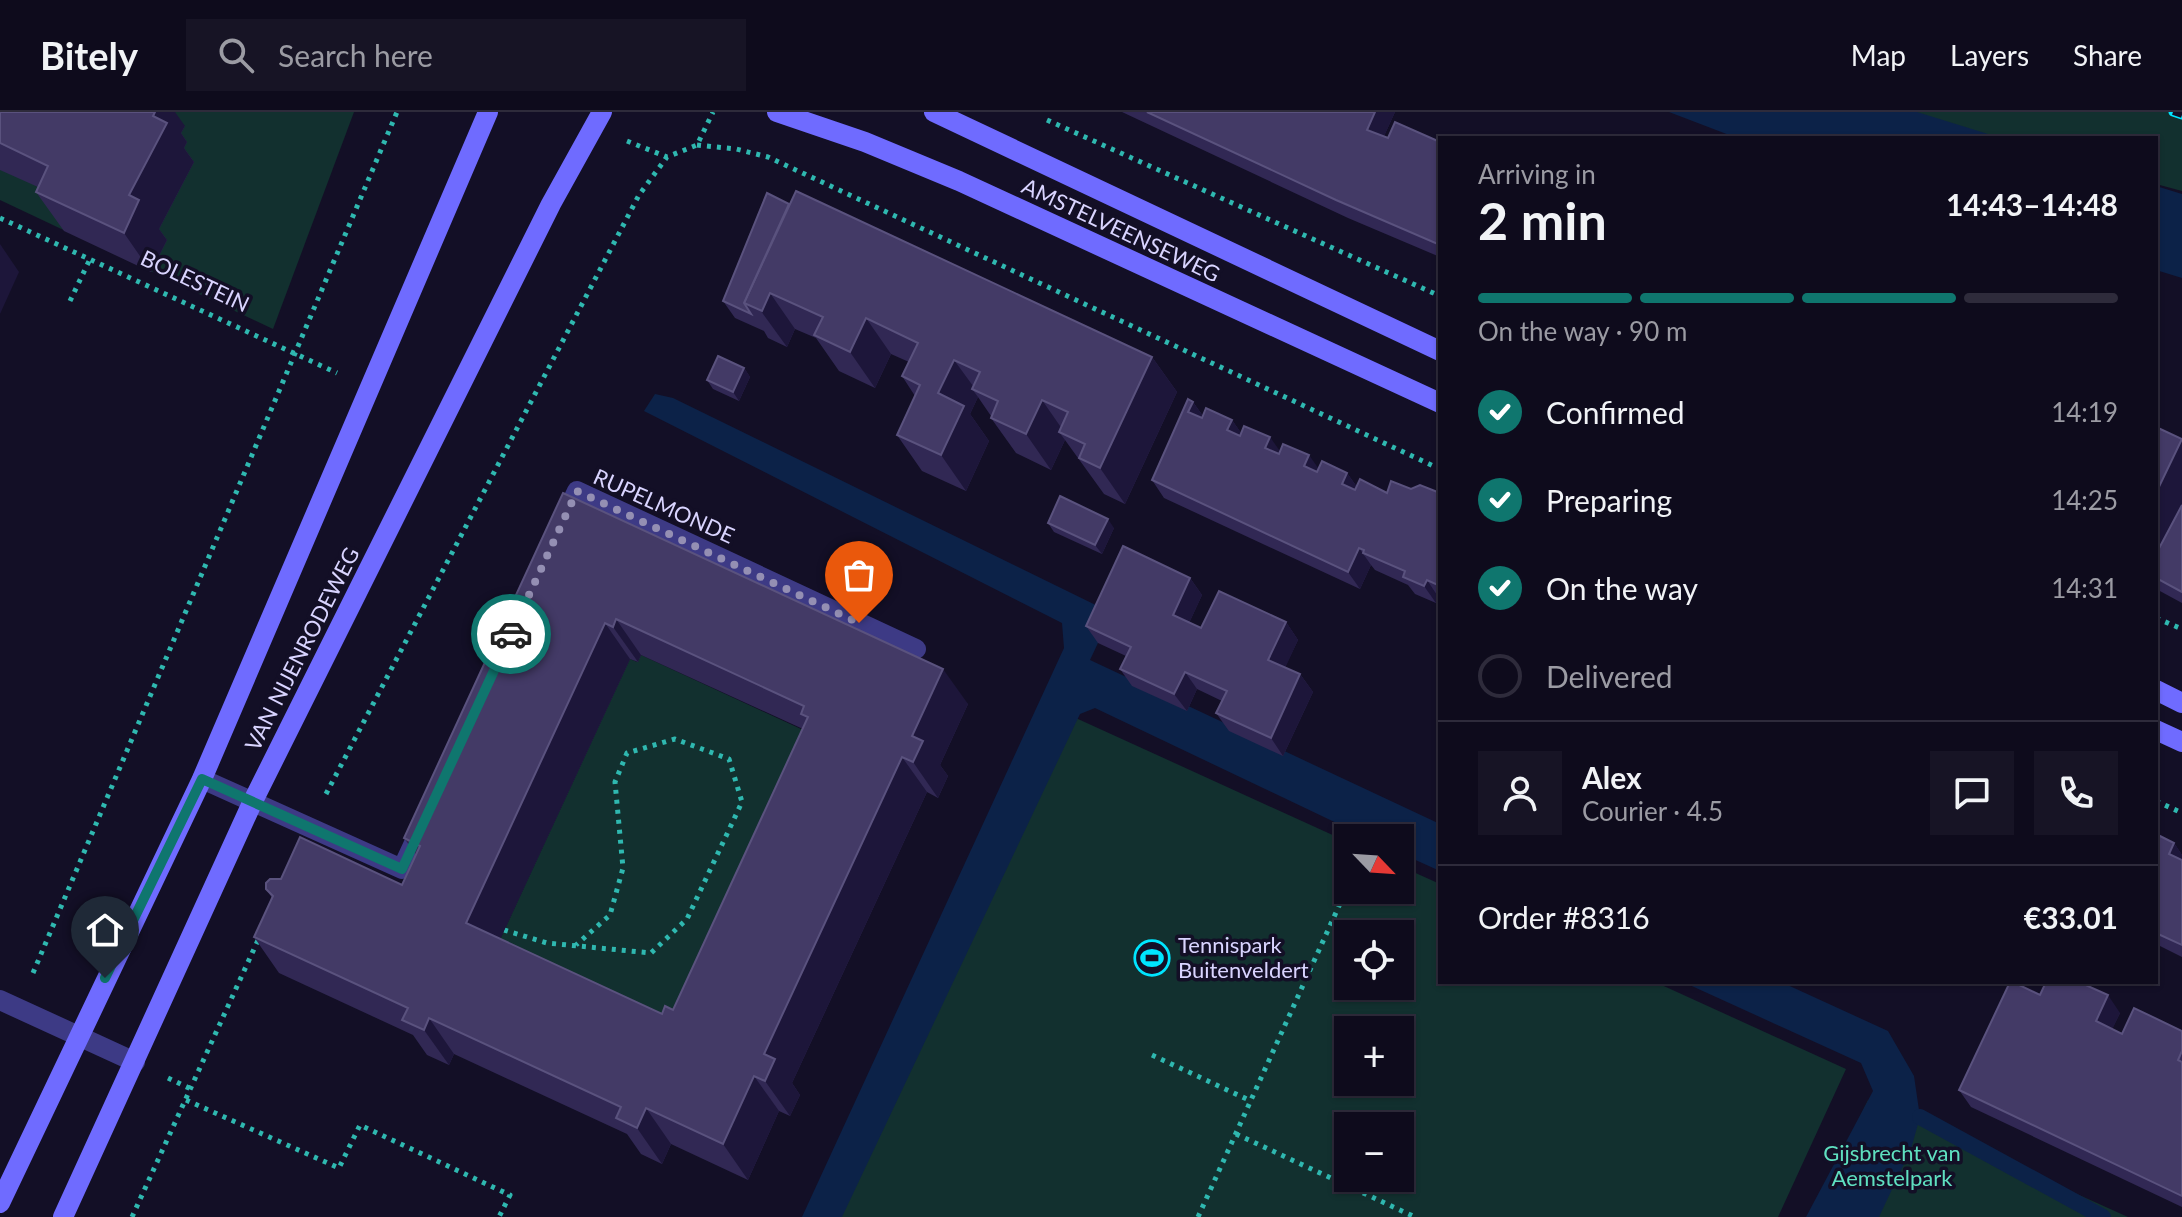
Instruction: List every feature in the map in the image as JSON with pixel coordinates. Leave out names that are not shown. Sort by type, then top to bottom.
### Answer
[{"type":"street","name":"VAN NIJENRODEWEG","points":[[0,1203],[202,779],[488,112]]},
{"type":"street","name":"VAN NIJENRODEWEG","points":[[63,1217],[253,801],[551,204],[602,112]]},
{"type":"street","name":"AMSTELVEENSEWEG","points":[[777,112],[865,142],[959,181],[1438,402]]},
{"type":"street","name":"AMSTELVEENSEWEG","points":[[934,112],[1438,350]]},
{"type":"street","name":"RUPELMONDE","points":[[557,533],[577,491],[916,649]]},
{"type":"street","points":[[2158,691],[2182,703]]},
{"type":"street","points":[[2158,731],[2182,742]]},
{"type":"street","points":[[202,779],[310,826],[399,876],[428,813]]},
{"type":"street","points":[[9,1004],[135,1062]]},
{"type":"path","points":[[9,1004],[397,112]]},
{"type":"path","points":[[697,145],[713,112]]},
{"type":"path","points":[[1044,118],[1438,295]]},
{"type":"path","points":[[310,826],[639,195],[667,157],[697,145],[736,149],[768,157],[1438,468]]},
{"type":"path","name":"BOLESTEIN","points":[[0,218],[370,387]]},
{"type":"path","points":[[70,301],[90,259]]},
{"type":"path","points":[[2158,619],[2182,629]]},
{"type":"path","points":[[504,930],[547,943],[651,953],[687,919],[742,802],[729,759],[675,739],[627,753],[615,782],[623,868],[610,915],[576,945]]},
{"type":"path","points":[[2158,802],[2182,813]]},
{"type":"path","points":[[1198,1217],[1340,904]]},
{"type":"path","points":[[132,1217],[260,937]]},
{"type":"path","points":[[1152,1055],[1251,1101]]},
{"type":"path","points":[[186,1100],[339,1168],[360,1125],[510,1195],[499,1217]]},
{"type":"path","points":[[1236,1134],[1416,1217]]},
{"type":"green space","points":[[0,112],[354,112],[273,329],[0,200]]},
{"type":"green space","points":[[1895,112],[2182,112],[2182,191],[2158,185],[2158,136],[1982,136]]},
{"type":"green space","points":[[641,655],[829,742],[698,1045],[491,959],[630,659],[637,662]]},
{"type":"green space","name":"Tennispark Buitenveldert","points":[[1067,714],[1334,836],[1334,904],[1414,904],[1414,872],[1438,883],[1438,984],[1659,984],[1846,1069],[1778,1217],[836,1217]]},
{"type":"green space","name":"Gijsbrecht van Aemstelpark","points":[[1868,1100],[2128,1217],[1811,1217]]},
{"type":"water","points":[[1669,112],[1917,112],[1995,136],[1732,136]]},
{"type":"water","points":[[2158,187],[2182,194],[2182,278],[2158,271]]},
{"type":"water","points":[[655,394],[673,398],[1112,613],[1090,660],[1438,823],[1438,870],[1414,859],[1414,824],[1339,824],[1095,708],[1080,714],[842,1217],[802,1217],[1064,648],[1062,623],[644,411]]},
{"type":"water","points":[[1687,984],[1785,984],[1888,1031],[1914,1076],[1920,1117],[1911,1149],[1879,1217],[1806,1217],[1873,1091],[1861,1063]]},
{"type":"building","points":[[0,112],[155,112],[153,116],[167,123],[129,195],[139,200],[124,233],[36,192],[48,166],[0,143]]},
{"type":"building","points":[[1147,112],[1375,112],[1367,130],[1388,138],[1395,122],[1438,141],[1438,244]]},
{"type":"building","points":[[796,191],[1152,357],[1100,468],[1079,458],[1085,444],[1059,432],[1068,412],[1042,400],[1026,434],[991,418],[998,401],[972,389],[980,372],[954,360],[938,393],[964,406],[941,455],[897,435],[920,385],[902,376],[918,343],[866,318],[850,352],[814,335],[823,317],[770,293],[762,311],[744,303]]},
{"type":"building","points":[[767,193],[789,204],[744,303],[751,314],[723,301]]},
{"type":"building","points":[[718,356],[744,368],[733,392],[707,380]]},
{"type":"building","points":[[1188,399],[1193,402],[1188,412],[1202,418],[1206,408],[1232,420],[1227,430],[1240,436],[1244,426],[1270,437],[1265,448],[1279,454],[1283,444],[1309,455],[1304,466],[1317,472],[1322,461],[1347,473],[1342,484],[1355,490],[1360,479],[1387,493],[1391,481],[1411,489],[1420,485],[1438,492],[1438,585],[1427,580],[1424,586],[1403,577],[1405,571],[1363,553],[1364,550],[1359,548],[1348,572],[1152,480]]},
{"type":"building","points":[[2158,428],[2182,439],[2158,489]]},
{"type":"building","points":[[563,493],[943,669],[912,736],[923,741],[913,762],[902,757],[764,1054],[775,1059],[765,1081],[754,1076],[723,1144],[646,1108],[637,1128],[616,1118],[621,1107],[429,1018],[424,1030],[402,1020],[408,1008],[254,937],[273,896],[266,889],[266,883],[270,879],[281,879],[300,837],[402,885],[420,846],[404,838]],"holes":[[[616,619],[804,706],[801,714],[808,717],[673,1010],[665,1006],[662,1014],[466,923],[605,623],[613,627]]]},
{"type":"building","points":[[1060,496],[1108,519],[1095,545],[1048,523]]},
{"type":"building","points":[[2182,505],[2182,592],[2158,579],[2158,550]]},
{"type":"building","points":[[1123,546],[1190,578],[1173,615],[1201,628],[1219,591],[1286,622],[1268,660],[1300,674],[1271,738],[1216,713],[1227,691],[1185,672],[1174,694],[1120,669],[1131,647],[1086,626]]},
{"type":"building","points":[[2158,835],[2174,843],[2169,854],[2182,860],[2182,945],[2158,934]]},
{"type":"building","points":[[2009,984],[2017,984],[2040,995],[2045,984],[2083,984],[2108,995],[2096,1021],[2122,1034],[2134,1008],[2182,1031],[2182,1051],[2178,1060],[2182,1062],[2182,1196],[1959,1090]]},
{"type":"waterway","points":[[1920,1117],[2103,1217]]},
{"type":"railway","points":[[2173,112],[2182,115]]},
{"type":"way so far","points":[[511,634],[577,491],[859,623]]},
{"type":"place","name":"Tennispark Buitenveldert","points":[[1152,958]]},
{"type":"route","points":[[105,978],[202,779],[402,869],[511,634]]}]
